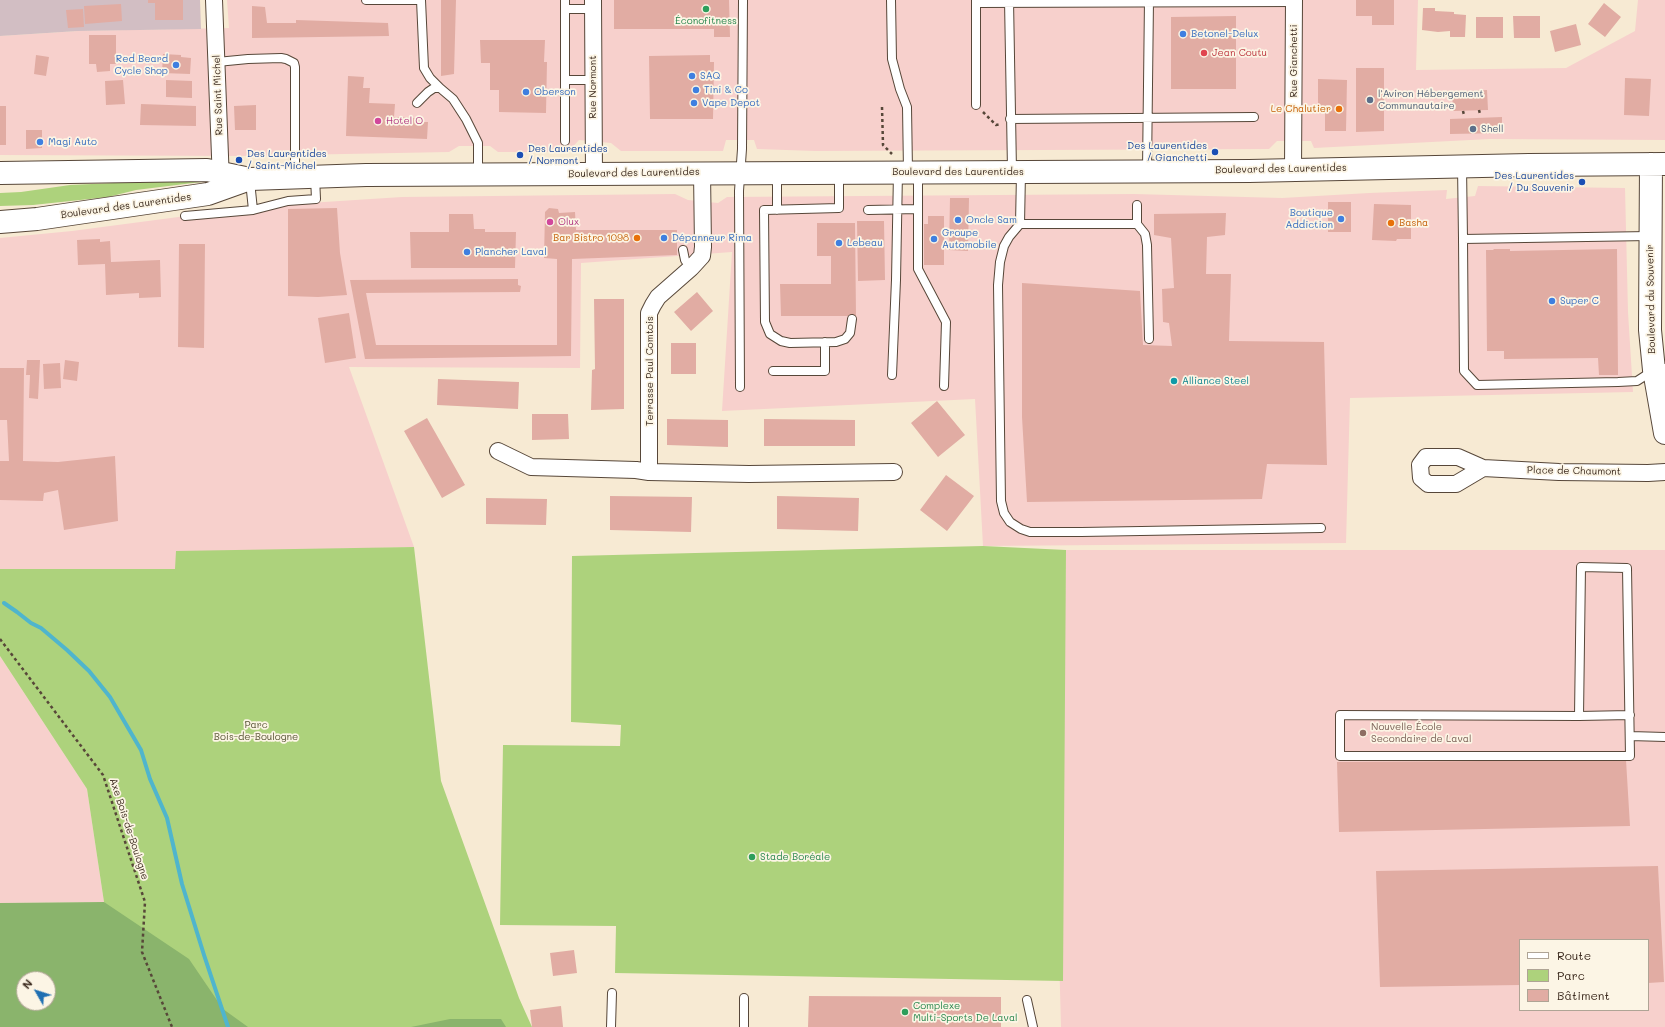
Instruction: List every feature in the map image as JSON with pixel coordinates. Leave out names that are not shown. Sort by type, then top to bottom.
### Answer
[{"type":"main road","name":"Boulevard des Laurentides","points":[[0,222],[37,219],[208,194],[221,181],[305,177],[478,174],[839,172],[904,167],[1016,171],[1147,171],[1658,164]]},
{"type":"main road","name":"Boulevard du Souvenir","points":[[1658,164],[1650,236],[1650,320],[1660,369],[1665,433]]},
{"type":"main road","name":"Boulevard des Laurentides","points":[[0,173],[207,170],[221,181]]},
{"type":"street","name":"Rue Saint Michel","points":[[214,0],[221,181]]},
{"type":"street","name":"Rue Gianchetti","points":[[1292,170],[1294,1]]},
{"type":"street","name":"Rue Normont","points":[[593,5],[594,174]]},
{"type":"street","name":"Terrasse Paul Comtois","points":[[649,472],[650,313],[658,296],[691,268],[700,258],[703,250],[702,172]]},
{"type":"street","points":[[498,451],[531,467],[636,470],[649,472],[749,474],[894,472]]},
{"type":"street","name":"Place de Chaumont","points":[[1483,468],[1559,472],[1665,472]]},
{"type":"lane","points":[[366,0],[421,0],[424,68],[430,78],[453,99],[474,134],[478,143],[478,174]]},
{"type":"lane","points":[[565,0],[565,141]]},
{"type":"lane","points":[[740,387],[740,173],[742,149],[743,0]]},
{"type":"lane","points":[[891,0],[892,59],[906,107],[904,167],[897,210],[892,375]]},
{"type":"lane","points":[[1147,171],[1149,1]]},
{"type":"lane","points":[[976,106],[976,2],[1294,1]]},
{"type":"lane","points":[[1009,2],[1010,119],[1020,224],[1009,237],[1004,246],[1000,262],[998,285],[1001,501],[1004,513],[1010,522],[1021,530],[1030,532],[1321,528]]},
{"type":"lane","points":[[565,9],[593,5]]},
{"type":"lane","points":[[185,216],[253,210],[288,201],[316,199],[305,177],[294,63],[281,58],[217,62]]},
{"type":"lane","points":[[565,80],[593,80]]},
{"type":"lane","points":[[417,103],[434,88],[440,88]]},
{"type":"lane","points":[[1010,119],[1254,117]]},
{"type":"lane","points":[[1462,166],[1464,371],[1477,385],[1618,382],[1637,380],[1660,369]]},
{"type":"lane","points":[[904,167],[918,209],[918,269],[946,322],[944,386]]},
{"type":"lane","points":[[839,172],[839,208],[764,210],[765,322],[766,329],[772,337],[784,342],[836,342],[845,339],[850,333],[852,318]]},
{"type":"lane","points":[[777,173],[777,210]]},
{"type":"lane","points":[[250,179],[253,210]]},
{"type":"lane","points":[[1137,205],[1137,224],[1145,234],[1147,245],[1149,339]]},
{"type":"lane","points":[[868,210],[918,209]]},
{"type":"lane","points":[[1020,224],[1137,224]]},
{"type":"lane","points":[[1463,239],[1650,236]]},
{"type":"lane","points":[[683,250],[685,260],[691,268]]},
{"type":"lane","points":[[773,370],[825,372],[825,342]]},
{"type":"lane","points":[[1579,716],[1581,566],[1627,568],[1630,715],[1630,756],[1340,756],[1340,714],[1579,716],[1630,715]]},
{"type":"lane","points":[[1630,736],[1665,737]]},
{"type":"lane","points":[[611,1027],[612,993]]},
{"type":"lane","points":[[744,998],[744,1027]]},
{"type":"lane","points":[[1027,1000],[1033,1027]]},
{"type":"path","points":[[976,106],[996,125],[1001,125]]},
{"type":"path","points":[[882,107],[883,145],[904,167]]},
{"type":"path","points":[[1463,110],[1464,115]]},
{"type":"path","points":[[1479,110],[1480,114]]},
{"type":"path","name":"Axe Bois-de-Boulogne","points":[[0,639],[103,775],[145,902],[142,952],[172,1027]]},
{"type":"shaded area","points":[[0,0],[200,0],[201,29],[78,31],[0,36]]},
{"type":"shaded area","points":[[227,0],[1418,0],[1416,70],[1566,68],[1635,31],[1638,0],[1665,0],[1665,140],[1490,139],[1314,148],[1311,141],[1277,141],[1269,149],[815,151],[757,149],[754,140],[726,140],[723,151],[621,151],[611,143],[579,140],[568,152],[498,152],[490,146],[459,146],[449,152],[240,156],[0,155],[0,36],[78,31],[229,28]]},
{"type":"shaded area","points":[[1478,186],[1625,188],[1628,312],[1633,392],[1350,398],[1346,543],[983,546],[975,399],[722,411],[732,252],[581,263],[580,368],[349,367],[414,547],[178,553],[176,569],[0,569],[0,238],[72,231],[262,206],[402,197],[675,194],[688,200],[718,203],[727,197],[1134,194],[1282,198],[1447,190],[1446,199],[1475,196]]},
{"type":"shaded area","name":"Nouvelle École Secondaire de Laval","points":[[1066,550],[1665,550],[1665,1027],[1061,1027],[1058,916]]},
{"type":"shaded area","points":[[0,656],[87,789],[104,902],[0,903]]},
{"type":"green space","points":[[201,179],[201,182],[136,190],[108,197],[33,205],[0,206],[0,193],[21,192],[70,185]]},
{"type":"green space","points":[[983,546],[1066,550],[1063,981],[615,973],[616,926],[500,925],[503,745],[620,746],[621,725],[571,722],[572,556]]},
{"type":"green space","name":"Parc Bois-de-Boulogne","points":[[414,547],[441,781],[519,998],[532,1027],[149,1027],[104,902],[87,789],[0,656],[0,569],[175,569],[176,551]]},
{"type":"green space","points":[[104,902],[189,959],[223,1009],[248,1027],[0,1027],[0,903]]},
{"type":"green space","points":[[450,1019],[501,1019],[506,1027],[411,1027]]},
{"type":"building","points":[[148,0],[183,0],[183,20],[155,20],[155,3],[148,3]]},
{"type":"building","points":[[441,0],[456,0],[454,74],[441,76]]},
{"type":"building","points":[[614,0],[729,0],[730,37],[714,37],[714,29],[614,29]]},
{"type":"building","points":[[1356,0],[1394,0],[1394,25],[1372,25],[1372,16],[1356,16]]},
{"type":"building","points":[[1604,3],[1621,17],[1605,37],[1588,24]]},
{"type":"building","points":[[121,4],[122,21],[85,24],[84,6]]},
{"type":"building","points":[[252,6],[265,7],[267,23],[296,23],[296,20],[388,23],[389,36],[252,38]]},
{"type":"building","points":[[1423,8],[1435,8],[1435,11],[1454,12],[1454,14],[1466,15],[1465,37],[1450,37],[1450,31],[1438,32],[1422,30]]},
{"type":"building","points":[[83,9],[84,27],[68,28],[66,10]]},
{"type":"building","name":"Jean Coutu","points":[[1236,16],[1236,89],[1171,89],[1171,17]]},
{"type":"building","points":[[1513,16],[1540,16],[1540,38],[1514,38]]},
{"type":"building","points":[[1476,17],[1503,17],[1503,38],[1476,38]]},
{"type":"building","points":[[1576,24],[1581,45],[1555,52],[1550,31]]},
{"type":"building","points":[[89,35],[116,35],[116,64],[110,64],[110,71],[97,72],[96,64],[89,64]]},
{"type":"building","points":[[480,40],[545,40],[544,62],[547,62],[546,113],[499,112],[499,90],[490,90],[490,63],[481,63]]},
{"type":"building","points":[[163,54],[181,55],[181,57],[191,58],[190,74],[162,73]]},
{"type":"building","points":[[36,55],[49,57],[46,76],[34,74]]},
{"type":"building","points":[[710,55],[710,62],[714,62],[713,119],[650,119],[649,56]]},
{"type":"building","name":"l'Aviron Hébergement Communautaire","points":[[1356,68],[1384,68],[1384,131],[1356,132]]},
{"type":"building","points":[[348,76],[364,77],[363,88],[370,88],[369,103],[395,104],[394,117],[415,118],[415,122],[428,122],[427,139],[346,136]]},
{"type":"building","points":[[1625,78],[1651,79],[1649,116],[1624,115]]},
{"type":"building","points":[[1318,79],[1347,80],[1346,131],[1325,131],[1325,108],[1318,108]]},
{"type":"building","points":[[123,80],[125,104],[106,105],[105,81]]},
{"type":"building","points":[[166,80],[192,81],[192,98],[166,97]]},
{"type":"building","points":[[1487,90],[1488,110],[1453,111],[1452,92]]},
{"type":"building","points":[[141,104],[196,106],[196,126],[140,125]]},
{"type":"building","points":[[256,105],[256,130],[235,130],[234,106]]},
{"type":"building","points":[[0,106],[6,106],[6,145],[0,145]]},
{"type":"building","points":[[1502,117],[1502,133],[1450,134],[1450,119]]},
{"type":"building","points":[[26,130],[42,130],[42,148],[26,149]]},
{"type":"building","points":[[950,198],[969,198],[968,251],[949,250]]},
{"type":"building","points":[[1328,202],[1351,202],[1351,232],[1328,232]]},
{"type":"building","points":[[1374,204],[1411,205],[1411,239],[1397,239],[1396,241],[1372,240]]},
{"type":"building","points":[[337,208],[340,253],[347,295],[318,297],[288,296],[288,209]]},
{"type":"building","points":[[549,208],[558,209],[559,213],[575,212],[576,230],[677,230],[677,255],[572,259],[571,356],[365,359],[350,280],[518,279],[518,285],[521,286],[520,292],[366,293],[376,345],[557,345],[557,259],[544,258],[545,212]]},
{"type":"building","name":"Alliance Steel","points":[[1226,213],[1225,235],[1207,237],[1206,274],[1231,274],[1229,341],[1324,342],[1327,465],[1267,464],[1262,499],[1027,502],[1022,417],[1022,283],[1140,291],[1143,345],[1172,346],[1169,323],[1163,322],[1162,289],[1174,288],[1171,238],[1154,235],[1154,214]]},
{"type":"building","points":[[449,214],[473,214],[474,229],[485,229],[485,232],[516,232],[515,268],[411,268],[410,232],[449,232]]},
{"type":"building","points":[[928,216],[944,216],[944,265],[924,265],[924,224],[928,224]]},
{"type":"building","points":[[857,221],[884,221],[885,280],[858,281]]},
{"type":"building","points":[[817,223],[855,223],[856,316],[781,316],[780,284],[831,284],[831,256],[817,256]]},
{"type":"building","points":[[100,239],[100,242],[110,241],[111,262],[160,260],[161,297],[139,298],[139,293],[106,295],[105,264],[78,265],[77,240]]},
{"type":"building","points":[[179,244],[205,244],[204,348],[178,347]]},
{"type":"building","name":"Super C","points":[[1510,249],[1510,251],[1617,249],[1618,375],[1599,375],[1598,358],[1504,359],[1504,351],[1487,351],[1486,250]]},
{"type":"building","points":[[697,292],[713,311],[691,331],[674,312]]},
{"type":"building","points":[[594,299],[624,299],[624,409],[591,410],[592,370],[595,369]]},
{"type":"building","points":[[349,313],[356,358],[325,363],[318,318]]},
{"type":"building","points":[[671,343],[696,343],[696,374],[671,374]]},
{"type":"building","points":[[27,360],[40,360],[38,399],[29,398],[30,375],[26,375]]},
{"type":"building","points":[[65,360],[79,362],[77,381],[63,379]]},
{"type":"building","points":[[60,363],[61,388],[44,389],[43,364]]},
{"type":"building","points":[[0,368],[24,368],[23,461],[58,462],[115,456],[118,521],[64,530],[58,490],[44,493],[43,501],[0,500],[0,461],[9,461],[7,420],[0,420]]},
{"type":"building","points":[[438,379],[519,382],[518,409],[437,405]]},
{"type":"building","points":[[937,401],[965,435],[938,457],[911,423]]},
{"type":"building","points":[[532,414],[568,414],[569,439],[532,440]]},
{"type":"building","points":[[427,418],[465,485],[442,498],[404,431]]},
{"type":"building","points":[[667,419],[728,420],[728,447],[667,445]]},
{"type":"building","points":[[764,419],[855,420],[855,446],[764,446]]},
{"type":"building","points":[[946,475],[974,496],[947,531],[920,510]]},
{"type":"building","points":[[610,496],[692,497],[691,532],[610,530]]},
{"type":"building","points":[[777,496],[859,498],[858,531],[777,529]]},
{"type":"building","points":[[486,498],[547,499],[546,525],[486,524]]},
{"type":"building","points":[[1626,760],[1630,826],[1339,832],[1337,762]]},
{"type":"building","points":[[1658,866],[1664,982],[1649,983],[1649,939],[1519,939],[1519,985],[1380,987],[1376,871]]},
{"type":"building","points":[[574,950],[577,973],[553,976],[550,953]]},
{"type":"building","name":"Complexe Multi-Sports De Laval","points":[[809,996],[1001,997],[1001,1027],[808,1027]]},
{"type":"building","points":[[561,1006],[563,1027],[532,1027],[530,1010]]},
{"type":"waterway","points":[[4,603],[31,623],[41,628],[89,671],[110,697],[141,750],[150,779],[167,818],[182,884],[228,1027]]},
{"type":"place","name":"Éconofitness","points":[[706,9]]},
{"type":"place","name":"Betonel-Delux","points":[[1183,34]]},
{"type":"place","name":"Jean Coutu","points":[[1204,53]]},
{"type":"place","name":"Red Beard Cycle Shop","points":[[176,65]]},
{"type":"place","name":"SAQ","points":[[692,76]]},
{"type":"place","name":"Tini & Co","points":[[696,90]]},
{"type":"place","name":"Oberson","points":[[526,92]]},
{"type":"place","name":"l'Aviron Hébergement Communautaire","points":[[1370,100]]},
{"type":"place","name":"Vape Depot","points":[[694,103]]},
{"type":"place","name":"Le Chalutier","points":[[1339,109]]},
{"type":"place","name":"Hotel O","points":[[378,121]]},
{"type":"place","name":"Shell","points":[[1473,129]]},
{"type":"place","name":"Magi Auto","points":[[40,142]]},
{"type":"place","name":"Des Laurentides / Gianchetti","points":[[1215,152]]},
{"type":"place","name":"Des Laurentides / Normont","points":[[520,155]]},
{"type":"place","name":"Des Laurentides / Saint-Michel","points":[[239,160]]},
{"type":"place","name":"Des Laurentides / Du Souvenir","points":[[1582,182]]},
{"type":"place","name":"Boutique Addiction","points":[[1341,219]]},
{"type":"place","name":"Oncle Sam","points":[[958,220]]},
{"type":"place","name":"Olux","points":[[550,222]]},
{"type":"place","name":"Basha","points":[[1391,223]]},
{"type":"place","name":"Bar Bistro 1098","points":[[637,238]]},
{"type":"place","name":"Dépanneur Rima","points":[[664,238]]},
{"type":"place","name":"Groupe Automobile","points":[[934,239]]},
{"type":"place","name":"Lebeau","points":[[839,243]]},
{"type":"place","name":"Plancher Laval","points":[[467,252]]},
{"type":"place","name":"Super C","points":[[1552,301]]},
{"type":"place","name":"Alliance Steel","points":[[1174,381]]},
{"type":"place","name":"Nouvelle École Secondaire de Laval","points":[[1363,733]]},
{"type":"place","name":"Stade Boréale","points":[[752,857]]},
{"type":"place","name":"Complexe Multi-Sports De Laval","points":[[905,1012]]}]
